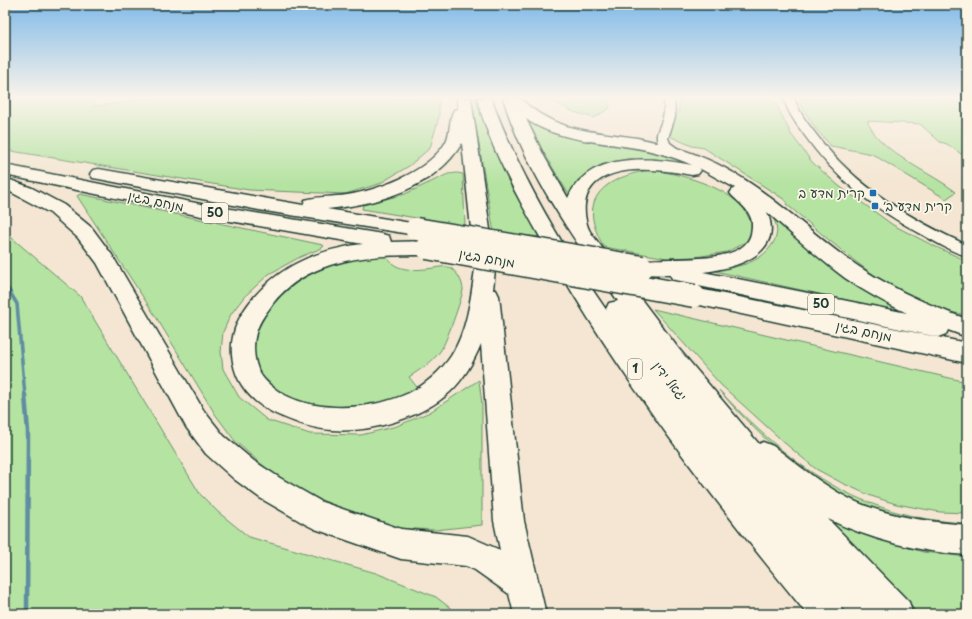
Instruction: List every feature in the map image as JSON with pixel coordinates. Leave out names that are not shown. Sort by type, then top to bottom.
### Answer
[{"type":"highway","points":[[259,204],[326,204],[357,199],[385,191],[412,180],[431,168],[445,155],[455,142],[458,127]]},
{"type":"highway","points":[[468,127],[485,269],[509,521],[530,614]]},
{"type":"highway","name":"יגאל ידין","points":[[495,127],[520,182],[546,231],[587,299],[651,392],[696,451],[764,537],[828,614]]},
{"type":"highway","name":"יגאל ידין","points":[[511,127],[522,153],[554,213],[575,248],[632,331],[688,405],[759,490],[870,614]]},
{"type":"highway","points":[[524,127],[537,158],[581,233],[608,273],[677,366],[727,427],[814,527],[897,614]]},
{"type":"highway","points":[[555,127],[570,132],[630,142],[679,154],[717,170],[746,187],[777,210],[838,262],[862,279],[916,308],[967,328]]},
{"type":"highway","name":"מנחם בגין","points":[[5,157],[259,204],[967,353]]},
{"type":"highway","points":[[581,233],[575,210],[577,197],[585,184],[595,176],[621,166],[654,164],[694,171],[733,188],[752,205],[762,224],[763,235],[756,246],[743,255],[728,261],[676,271]]},
{"type":"highway","name":"מנחם בגין","points":[[5,170],[201,210],[676,271],[967,334]]},
{"type":"highway","points":[[5,183],[26,192],[57,209],[93,243],[105,260],[195,419],[215,445],[244,470],[270,488],[315,514],[401,544],[451,548],[468,551],[486,559],[522,584]]},
{"type":"highway","points":[[422,238],[382,249],[339,254],[301,269],[282,281],[263,299],[251,318],[244,334],[242,351],[246,368],[256,387],[273,401],[288,410],[324,418],[344,419],[368,417],[386,413],[408,405],[426,395],[443,382],[458,366],[472,336],[482,295],[485,269]]},
{"type":"highway","points":[[727,427],[817,496],[838,509],[864,520],[922,534],[967,540]]},
{"type":"street","points":[[665,127],[662,137],[664,143],[670,149],[679,154]]},
{"type":"street","points":[[805,127],[818,147],[848,178],[898,214],[967,251]]},
{"type":"street","points":[[630,142],[650,139],[663,132]]},
{"type":"green space","points":[[5,127],[436,127],[430,148],[409,166],[379,184],[345,194],[249,190],[5,150]]},
{"type":"green space","points":[[476,127],[489,127],[543,237],[494,233]]},
{"type":"green space","points":[[529,127],[540,127],[558,135],[658,151],[707,171],[691,166],[617,164],[571,198]]},
{"type":"green space","points":[[671,127],[787,127],[812,162],[839,186],[893,225],[967,261],[967,315],[934,308],[914,300],[895,289],[856,262],[786,204],[787,202],[782,198],[704,148],[692,146],[667,135]]},
{"type":"green space","points":[[815,127],[870,127],[879,139],[906,161],[956,192],[946,199],[872,154],[831,146]]},
{"type":"green space","points":[[923,127],[967,127],[967,158],[947,144],[940,142]]},
{"type":"green space","points":[[650,170],[674,174],[701,182],[714,187],[736,201],[744,209],[753,226],[747,241],[727,252],[695,257],[667,258],[604,247],[596,231],[593,216],[594,204],[598,194],[607,185],[619,179]]},
{"type":"green space","points":[[448,174],[463,174],[465,226],[362,209],[363,205],[405,194]]},
{"type":"green space","points":[[80,194],[323,245],[324,246],[322,248],[300,257],[269,274],[244,297],[231,314],[223,332],[221,352],[223,369],[239,397],[267,420],[310,434],[361,435],[397,426],[430,412],[479,380],[482,404],[482,525],[435,530],[396,528],[375,522],[319,499],[275,476],[235,441],[215,414],[156,317],[77,196]]},
{"type":"green space","points":[[768,212],[849,278],[901,312],[710,270],[745,264],[753,261],[768,250],[774,241],[777,231],[775,221]]},
{"type":"green space","points":[[5,232],[80,296],[200,494],[218,512],[249,537],[376,573],[436,597],[458,614],[5,614]]},
{"type":"green space","points":[[379,256],[387,257],[396,266],[414,270],[448,267],[456,273],[462,284],[463,290],[460,302],[441,350],[431,362],[409,377],[420,391],[399,401],[351,411],[301,403],[281,395],[265,382],[258,369],[254,353],[255,334],[260,318],[277,292],[310,271],[348,259]]},
{"type":"green space","points":[[653,309],[967,382],[967,513],[940,512],[896,504],[871,496],[816,469],[787,445],[721,385]]},
{"type":"green space","points":[[719,390],[773,442],[800,464],[829,483],[860,499],[893,511],[928,519],[967,523],[967,529],[889,515],[861,504],[838,492],[816,479],[774,446],[736,410]]},
{"type":"green space","points":[[815,508],[877,538],[923,552],[967,557],[967,614],[919,614]]},
{"type":"waterway","points":[[5,284],[17,304],[25,396]]},
{"type":"waterway","points":[[25,395],[28,432],[27,614]]},
{"type":"place","name":"קרית מדע ב","points":[[873,193]]},
{"type":"place","name":"קרית מדע ב׳","points":[[875,206]]}]
